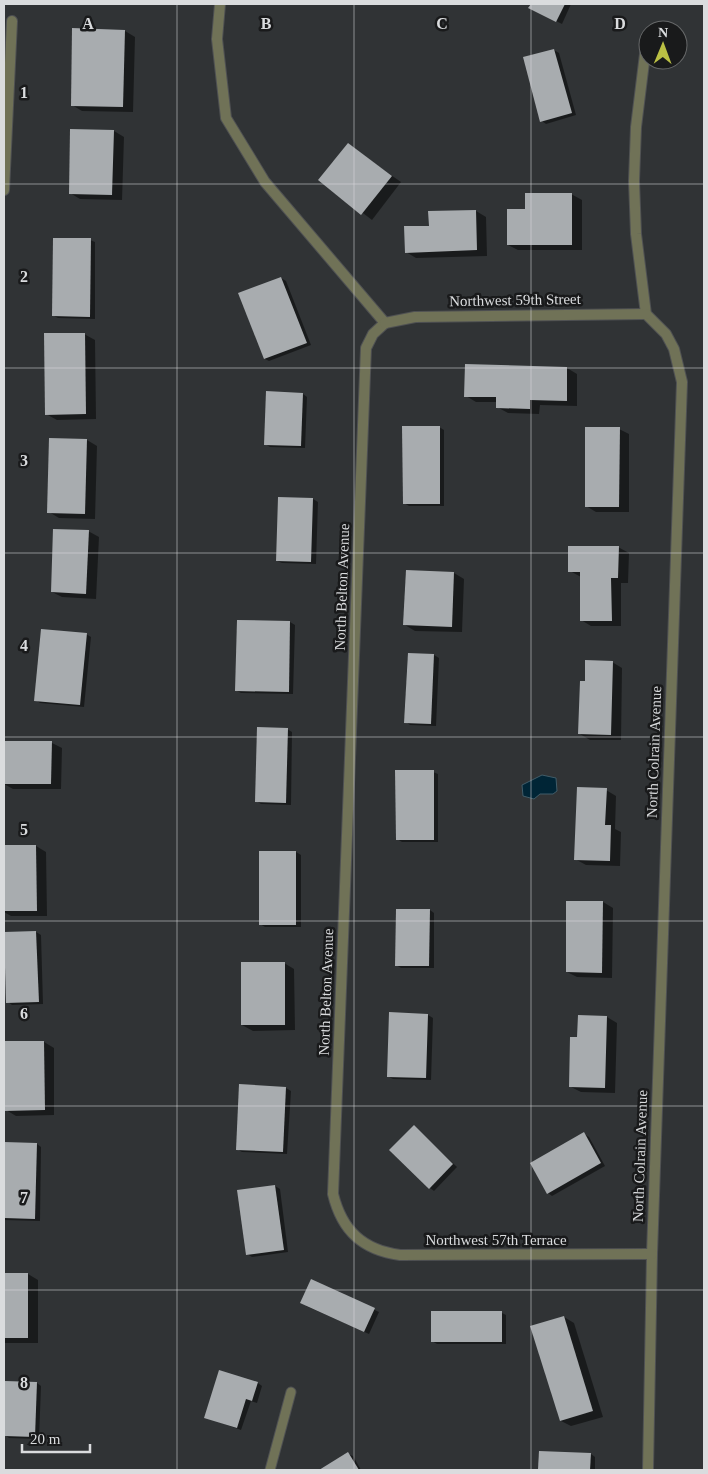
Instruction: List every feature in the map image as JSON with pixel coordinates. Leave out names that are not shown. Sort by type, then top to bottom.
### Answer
[{"type":"street","points":[[220,4],[217,39],[226,118],[265,182],[385,323]]},
{"type":"street","points":[[4,190],[12,21]]},
{"type":"street","points":[[643,70],[636,127],[634,180],[636,234],[646,314]]},
{"type":"street","name":"Northwest 59th Street","points":[[385,323],[415,317],[646,314]]},
{"type":"street","name":"North Colrain Avenue","points":[[646,314],[666,334],[674,349],[682,382],[652,1254],[648,1470]]},
{"type":"street","name":"North Belton Avenue","points":[[349,1230],[337,1210],[333,1194],[366,348],[373,334],[385,323]]},
{"type":"street","name":"Northwest 57th Terrace","points":[[349,1230],[369,1247],[385,1253],[400,1255],[652,1254]]},
{"type":"lane","points":[[270,1470],[291,1392]]},
{"type":"water","points":[[542,775],[556,778],[557,791],[553,794],[540,794],[534,799],[523,796],[522,785]]},
{"type":"building","points":[[531,4],[565,4],[556,22],[528,8]]},
{"type":"building","points":[[72,28],[125,30],[123,107],[71,106]]},
{"type":"building","points":[[554,49],[572,113],[540,122],[523,57]]},
{"type":"building","points":[[70,129],[114,130],[112,195],[69,194]]},
{"type":"building","points":[[348,143],[392,176],[361,215],[318,180]]},
{"type":"building","points":[[525,193],[572,193],[572,245],[507,245],[507,209],[525,209]]},
{"type":"building","points":[[476,210],[477,250],[405,253],[404,226],[429,226],[428,211]]},
{"type":"building","points":[[53,238],[91,238],[90,317],[52,316]]},
{"type":"building","points":[[281,277],[307,343],[264,359],[238,293]]},
{"type":"building","points":[[44,333],[85,333],[86,414],[45,415]]},
{"type":"building","points":[[465,364],[567,367],[567,401],[530,400],[530,409],[496,408],[496,397],[464,397]]},
{"type":"building","points":[[266,391],[303,393],[301,446],[264,445]]},
{"type":"building","points":[[402,426],[440,426],[440,504],[403,504]]},
{"type":"building","points":[[585,427],[620,427],[619,507],[585,507]]},
{"type":"building","points":[[49,438],[87,439],[85,514],[47,513]]},
{"type":"building","points":[[278,497],[313,498],[311,562],[276,561]]},
{"type":"building","points":[[53,529],[89,530],[86,594],[51,592]]},
{"type":"building","points":[[568,546],[619,546],[618,578],[611,578],[612,621],[580,621],[580,572],[568,572]]},
{"type":"building","points":[[406,570],[454,572],[452,627],[403,625]]},
{"type":"building","points":[[237,620],[290,621],[289,692],[235,691]]},
{"type":"building","points":[[41,629],[87,633],[80,705],[34,701]]},
{"type":"building","points":[[408,653],[434,654],[431,724],[404,723]]},
{"type":"building","points":[[585,660],[613,661],[611,735],[578,734],[580,681],[585,681]]},
{"type":"building","points":[[257,727],[288,728],[286,803],[255,802]]},
{"type":"building","points":[[4,741],[52,741],[51,784],[4,784]]},
{"type":"building","points":[[395,770],[434,770],[434,840],[396,840]]},
{"type":"building","points":[[577,787],[607,788],[605,825],[611,825],[610,861],[574,860]]},
{"type":"building","points":[[4,845],[36,845],[37,911],[4,911]]},
{"type":"building","points":[[259,851],[296,851],[296,925],[259,925]]},
{"type":"building","points":[[566,901],[603,901],[602,973],[566,972]]},
{"type":"building","points":[[396,909],[430,909],[429,966],[395,966]]},
{"type":"building","points":[[36,931],[39,1002],[6,1003],[4,932]]},
{"type":"building","points":[[241,962],[285,962],[285,1025],[241,1025]]},
{"type":"building","points":[[389,1012],[428,1014],[426,1078],[387,1077]]},
{"type":"building","points":[[578,1015],[607,1016],[605,1088],[569,1087],[570,1037],[577,1037]]},
{"type":"building","points":[[4,1041],[44,1041],[45,1110],[4,1111]]},
{"type":"building","points":[[239,1084],[286,1087],[283,1152],[236,1150]]},
{"type":"building","points":[[414,1125],[453,1164],[429,1189],[389,1150]]},
{"type":"building","points":[[584,1132],[601,1163],[547,1194],[530,1163]]},
{"type":"building","points":[[4,1142],[37,1143],[35,1219],[4,1218]]},
{"type":"building","points":[[275,1185],[284,1250],[246,1255],[237,1190]]},
{"type":"building","points":[[4,1273],[28,1273],[28,1338],[4,1338]]},
{"type":"building","points":[[311,1279],[375,1308],[364,1332],[300,1303]]},
{"type":"building","points":[[431,1311],[502,1311],[502,1342],[431,1342]]},
{"type":"building","points":[[564,1316],[593,1411],[560,1421],[530,1326]]},
{"type":"building","points":[[219,1370],[258,1382],[252,1401],[246,1399],[237,1428],[204,1418]]},
{"type":"building","points":[[5,1381],[37,1382],[35,1437],[4,1436]]},
{"type":"building","points":[[539,1451],[591,1453],[590,1470],[538,1469]]},
{"type":"building","points":[[348,1452],[359,1470],[319,1470]]}]
